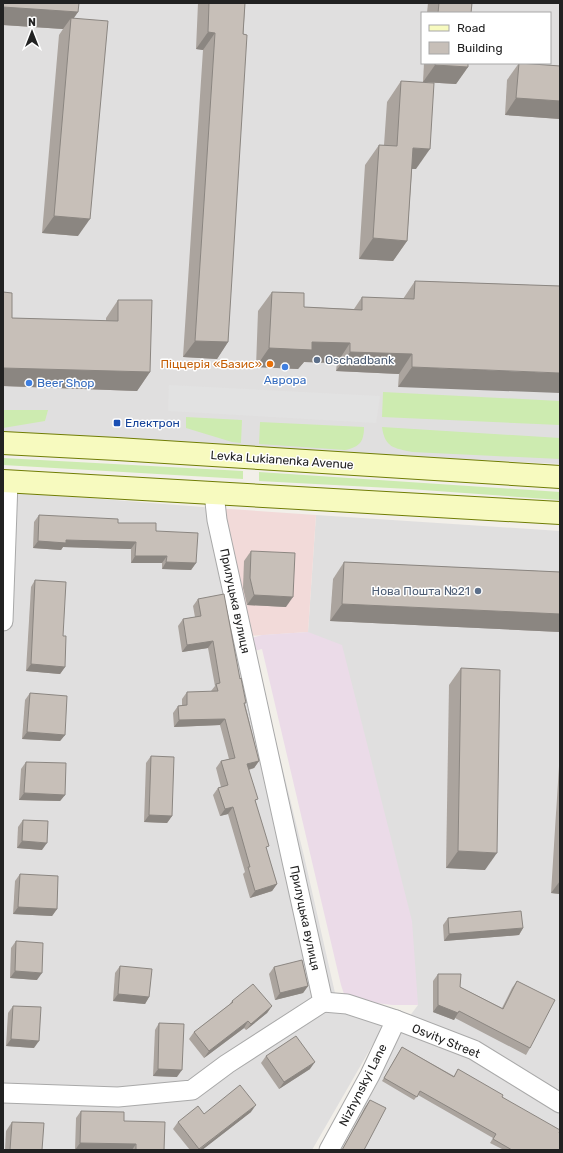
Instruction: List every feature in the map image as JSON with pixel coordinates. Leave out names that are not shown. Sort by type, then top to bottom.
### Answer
[{"type":"main road","name":"Levka Lukianenka Avenue","points":[[3,443],[560,477]]},
{"type":"main road","points":[[5,482],[560,513]]},
{"type":"street","points":[[3,621],[5,482]]},
{"type":"street","name":"Прилуцька вулиця","points":[[214,493],[217,520],[323,1002]]},
{"type":"street","points":[[3,1093],[118,1097],[192,1090],[227,1064],[323,1002]]},
{"type":"street","name":"Osvity Street","points":[[323,1002],[347,1004],[396,1020],[474,1050],[560,1103]]},
{"type":"street","name":"Nizhynskyi Lane","points":[[329,1150],[370,1075],[396,1020]]},
{"type":"shaded area","points":[[3,3],[560,3],[560,464],[3,436]]},
{"type":"shaded area","points":[[169,385],[380,396],[376,423],[168,411]]},
{"type":"shaded area","points":[[3,493],[63,496],[215,508],[258,668],[304,856],[335,993],[384,1025],[312,1150],[3,1150]]},
{"type":"shaded area","points":[[215,508],[316,515],[308,632],[249,636]]},
{"type":"shaded area","points":[[316,515],[560,531],[560,1150],[336,1150],[409,1017],[418,1005],[308,632]]},
{"type":"shaded area","points":[[308,632],[342,645],[412,921],[418,1005],[393,1005],[359,1001],[345,997],[341,985],[262,649],[254,651],[251,638],[262,635]]},
{"type":"green space","points":[[383,392],[560,401],[560,425],[382,417]]},
{"type":"green space","points":[[3,410],[48,410],[45,421],[3,428]]},
{"type":"green space","points":[[186,417],[242,420],[241,443],[232,442],[186,428]]},
{"type":"green space","points":[[260,422],[364,427],[364,432],[362,440],[358,445],[345,450],[259,444]]},
{"type":"green space","points":[[382,427],[560,438],[560,459],[412,452],[391,446],[385,439]]},
{"type":"green space","points":[[3,458],[243,471],[243,479],[3,465]]},
{"type":"green space","points":[[259,472],[560,492],[560,500],[409,489],[259,481]]},
{"type":"building","points":[[3,3],[79,3],[78,12],[3,7]]},
{"type":"building","points":[[209,3],[245,3],[243,34],[247,35],[228,342],[195,341],[215,33],[208,32]]},
{"type":"building","points":[[439,3],[472,3],[471,12],[438,12]]},
{"type":"building","points":[[71,18],[108,21],[90,219],[54,216]]},
{"type":"building","points":[[468,64],[468,67],[435,65]]},
{"type":"building","points":[[519,64],[560,66],[560,101],[516,98]]},
{"type":"building","points":[[401,81],[434,83],[430,149],[413,148],[407,241],[373,238],[379,145],[397,146]]},
{"type":"building","points":[[415,281],[560,286],[560,373],[412,367],[412,354],[350,352],[350,343],[312,342],[312,350],[269,348],[272,292],[304,293],[304,307],[362,310],[362,297],[414,299]]},
{"type":"building","points":[[3,292],[12,293],[12,318],[118,321],[118,300],[152,300],[150,372],[3,368]]},
{"type":"building","points":[[39,515],[118,519],[118,523],[156,523],[156,531],[198,533],[196,563],[166,562],[167,556],[135,556],[136,542],[66,540],[66,543],[38,541]]},
{"type":"building","points":[[251,551],[295,553],[293,597],[254,595],[250,578]]},
{"type":"building","points":[[344,562],[560,572],[560,614],[342,604]]},
{"type":"building","points":[[35,580],[66,582],[63,636],[66,636],[65,667],[31,664]]},
{"type":"building","points":[[224,594],[246,703],[244,703],[259,761],[247,764],[258,799],[255,800],[269,846],[266,847],[277,884],[255,891],[248,867],[250,867],[233,807],[225,809],[218,788],[228,785],[221,761],[235,758],[225,719],[179,720],[178,706],[187,705],[187,692],[218,691],[216,684],[220,683],[213,641],[187,645],[183,619],[201,616],[198,599]]},
{"type":"building","points":[[461,668],[500,670],[497,853],[458,851]]},
{"type":"building","points":[[30,693],[67,696],[65,735],[27,732]]},
{"type":"building","points":[[151,756],[174,757],[172,816],[149,815]]},
{"type":"building","points":[[26,762],[66,763],[65,795],[24,793]]},
{"type":"building","points":[[23,820],[48,821],[47,843],[22,841]]},
{"type":"building","points":[[20,874],[58,876],[57,909],[18,907]]},
{"type":"building","points":[[521,911],[523,928],[449,934],[448,918]]},
{"type":"building","points":[[16,941],[43,943],[42,973],[15,971]]},
{"type":"building","points":[[302,960],[308,986],[280,993],[274,967]]},
{"type":"building","points":[[120,966],[152,969],[149,997],[118,994]]},
{"type":"building","points":[[438,974],[461,974],[460,987],[503,1009],[517,981],[555,1000],[530,1048],[459,1011],[458,1013],[438,1005]]},
{"type":"building","points":[[253,984],[272,1006],[251,1024],[248,1021],[209,1051],[194,1032],[233,1002],[232,1001]]},
{"type":"building","points":[[13,1006],[41,1007],[39,1041],[11,1039]]},
{"type":"building","points":[[159,1023],[184,1024],[182,1070],[158,1069]]},
{"type":"building","points":[[296,1036],[315,1062],[284,1082],[266,1056]]},
{"type":"building","points":[[402,1047],[454,1077],[458,1069],[503,1095],[502,1097],[560,1130],[560,1150],[512,1150],[493,1139],[496,1134],[420,1091],[417,1097],[384,1078]]},
{"type":"building","points":[[240,1085],[256,1105],[199,1149],[178,1122],[198,1106],[204,1114]]},
{"type":"building","points":[[370,1100],[386,1108],[364,1150],[342,1150]]},
{"type":"building","points":[[81,1111],[124,1112],[124,1121],[165,1122],[164,1150],[136,1150],[136,1144],[80,1143]]},
{"type":"building","points":[[12,1122],[44,1123],[42,1150],[10,1150]]},
{"type":"place","name":"Oschadbank","points":[[317,360]]},
{"type":"place","name":"Піццерія «Базис»","points":[[270,364]]},
{"type":"place","name":"Аврора","points":[[285,367]]},
{"type":"place","name":"Beer Shop","points":[[29,383]]},
{"type":"place","name":"Електрон","points":[[117,423]]},
{"type":"place","name":"Нова Пошта №21","points":[[478,591]]}]
